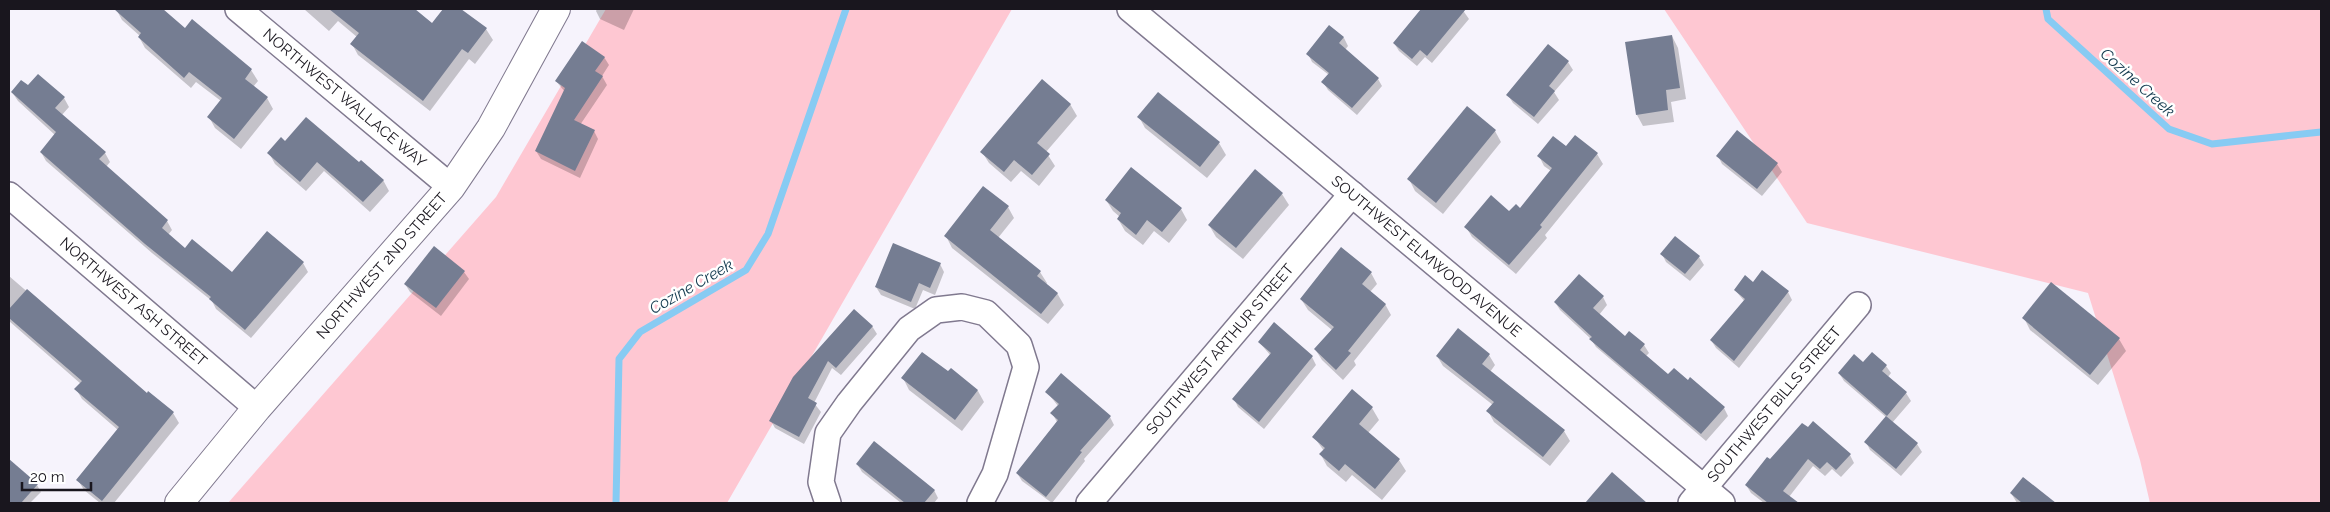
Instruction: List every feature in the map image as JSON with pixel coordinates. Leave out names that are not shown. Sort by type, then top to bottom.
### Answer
[{"type":"main road","name":"NORTHWEST 2ND STREET","points":[[179,503],[257,408],[450,187],[491,128],[556,9]]},
{"type":"street","name":"NORTHWEST WALLACE WAY","points":[[238,9],[450,187]]},
{"type":"street","name":"SOUTHWEST ELMWOOD AVENUE","points":[[1130,9],[1352,194],[1706,498]]},
{"type":"street","name":"SOUTHWEST ARTHUR STREET","points":[[1088,503],[1352,194]]},
{"type":"street","name":"NORTHWEST ASH STREET","points":[[9,195],[257,408]]},
{"type":"street","name":"SOUTHWEST BILLS STREET","points":[[1706,498],[1858,305]]},
{"type":"street","points":[[828,503],[821,482],[828,433],[848,403],[909,329],[936,310],[962,307],[986,313],[1019,345],[1026,367],[995,474],[980,503]]},
{"type":"shaded area","points":[[606,9],[1012,9],[727,503],[228,503],[496,197]]},
{"type":"shaded area","points":[[1664,9],[2321,9],[2321,503],[2150,503],[2140,460],[2088,293],[1807,223]]},
{"type":"building","points":[[114,9],[163,9],[185,28],[192,19],[252,69],[245,79],[268,97],[234,139],[207,117],[222,98],[189,72],[184,78],[138,37],[141,33]]},
{"type":"building","points":[[329,9],[415,9],[432,23],[443,9],[461,9],[487,28],[468,53],[462,49],[423,101],[350,44],[359,33]]},
{"type":"building","points":[[1421,9],[1466,9],[1427,56],[1420,50],[1412,59],[1393,43]]},
{"type":"building","points":[[1329,25],[1344,37],[1339,43],[1379,78],[1352,108],[1321,82],[1329,73],[1306,54]]},
{"type":"building","points":[[1672,35],[1680,88],[1666,90],[1668,110],[1636,115],[1625,42]]},
{"type":"building","points":[[582,41],[605,57],[595,71],[603,76],[574,120],[595,130],[575,171],[535,151],[565,88],[555,81]]},
{"type":"building","points":[[1548,44],[1569,61],[1549,86],[1555,91],[1534,117],[1506,95]]},
{"type":"building","points":[[38,74],[65,97],[55,108],[106,152],[99,159],[168,220],[162,228],[185,248],[192,239],[232,272],[267,231],[304,262],[245,330],[209,299],[211,297],[145,244],[40,152],[56,132],[11,92],[21,80],[28,85]]},
{"type":"building","points":[[1042,79],[1071,104],[1037,143],[1050,154],[1032,175],[1014,160],[1004,172],[980,152]]},
{"type":"building","points":[[1158,92],[1220,142],[1200,167],[1137,117]]},
{"type":"building","points":[[1467,106],[1496,130],[1436,203],[1407,179]]},
{"type":"building","points":[[306,117],[359,162],[361,160],[384,180],[363,202],[317,162],[300,182],[267,153],[281,137],[285,141]]},
{"type":"building","points":[[1737,130],[1778,163],[1757,189],[1716,156]]},
{"type":"building","points":[[1575,135],[1598,153],[1540,225],[1542,227],[1509,265],[1464,227],[1491,195],[1509,211],[1516,204],[1520,208],[1552,168],[1537,156],[1553,136],[1566,146]]},
{"type":"building","points":[[1131,167],[1182,208],[1162,232],[1147,220],[1136,235],[1117,219],[1121,213],[1105,200]]},
{"type":"building","points":[[1255,169],[1283,193],[1236,248],[1208,225]]},
{"type":"building","points":[[983,186],[1009,206],[990,230],[1041,271],[1037,276],[1058,293],[1041,314],[944,236]]},
{"type":"building","points":[[1675,236],[1700,256],[1685,274],[1660,254]]},
{"type":"building","points":[[893,243],[941,263],[930,288],[919,283],[911,302],[875,287]]},
{"type":"building","points":[[434,246],[465,271],[436,308],[404,284]]},
{"type":"building","points":[[1341,247],[1372,272],[1362,284],[1386,304],[1348,351],[1351,353],[1336,370],[1314,349],[1334,327],[1300,299]]},
{"type":"building","points":[[1762,270],[1789,291],[1734,361],[1710,340],[1745,299],[1734,290],[1745,275],[1753,282]]},
{"type":"building","points":[[1579,274],[1604,296],[1593,308],[1625,336],[1629,331],[1645,344],[1640,350],[1668,374],[1674,368],[1688,380],[1690,377],[1725,407],[1701,434],[1589,339],[1592,337],[1554,302]]},
{"type":"building","points":[[2051,282],[2120,338],[2090,375],[2022,318]]},
{"type":"building","points":[[27,289],[147,393],[148,391],[174,412],[102,501],[76,480],[119,427],[74,389],[82,381],[9,318],[9,309]]},
{"type":"building","points":[[854,309],[873,326],[836,368],[828,361],[808,398],[817,403],[799,437],[769,421],[793,377]]},
{"type":"building","points":[[1274,322],[1313,356],[1259,422],[1232,399],[1271,353],[1258,342]]},
{"type":"building","points":[[1458,328],[1490,354],[1482,364],[1565,430],[1543,457],[1486,411],[1494,402],[1436,356]]},
{"type":"building","points":[[922,352],[948,371],[951,368],[978,390],[955,420],[901,378]]},
{"type":"building","points":[[1872,352],[1887,365],[1882,371],[1907,392],[1887,416],[1838,373],[1854,354],[1863,362]]},
{"type":"building","points":[[1061,373],[1111,416],[1080,451],[1082,452],[1046,497],[1016,473],[1058,420],[1050,413],[1059,404],[1045,392]]},
{"type":"building","points":[[1352,389],[1373,407],[1359,424],[1400,459],[1375,489],[1345,464],[1339,471],[1319,454],[1325,448],[1312,437]]},
{"type":"building","points":[[1886,416],[1918,443],[1896,469],[1864,442]]},
{"type":"building","points":[[1813,421],[1851,454],[1836,470],[1827,462],[1820,469],[1808,459],[1783,491],[1799,503],[1768,503],[1745,485],[1767,457],[1770,459],[1802,423],[1808,427]]},
{"type":"building","points":[[874,441],[935,490],[924,503],[905,503],[856,464]]},
{"type":"building","points":[[9,459],[38,484],[21,503],[9,503]]},
{"type":"building","points":[[1612,472],[1647,503],[1585,503]]},
{"type":"building","points":[[2023,477],[2056,503],[2022,503],[2010,493]]},
{"type":"waterway","name":"Cozine Creek","points":[[616,503],[619,359],[640,332],[746,270],[768,234],[846,9]]},
{"type":"waterway","name":"Cozine Creek","points":[[2046,9],[2048,19],[2169,129],[2212,144],[2321,132]]}]
